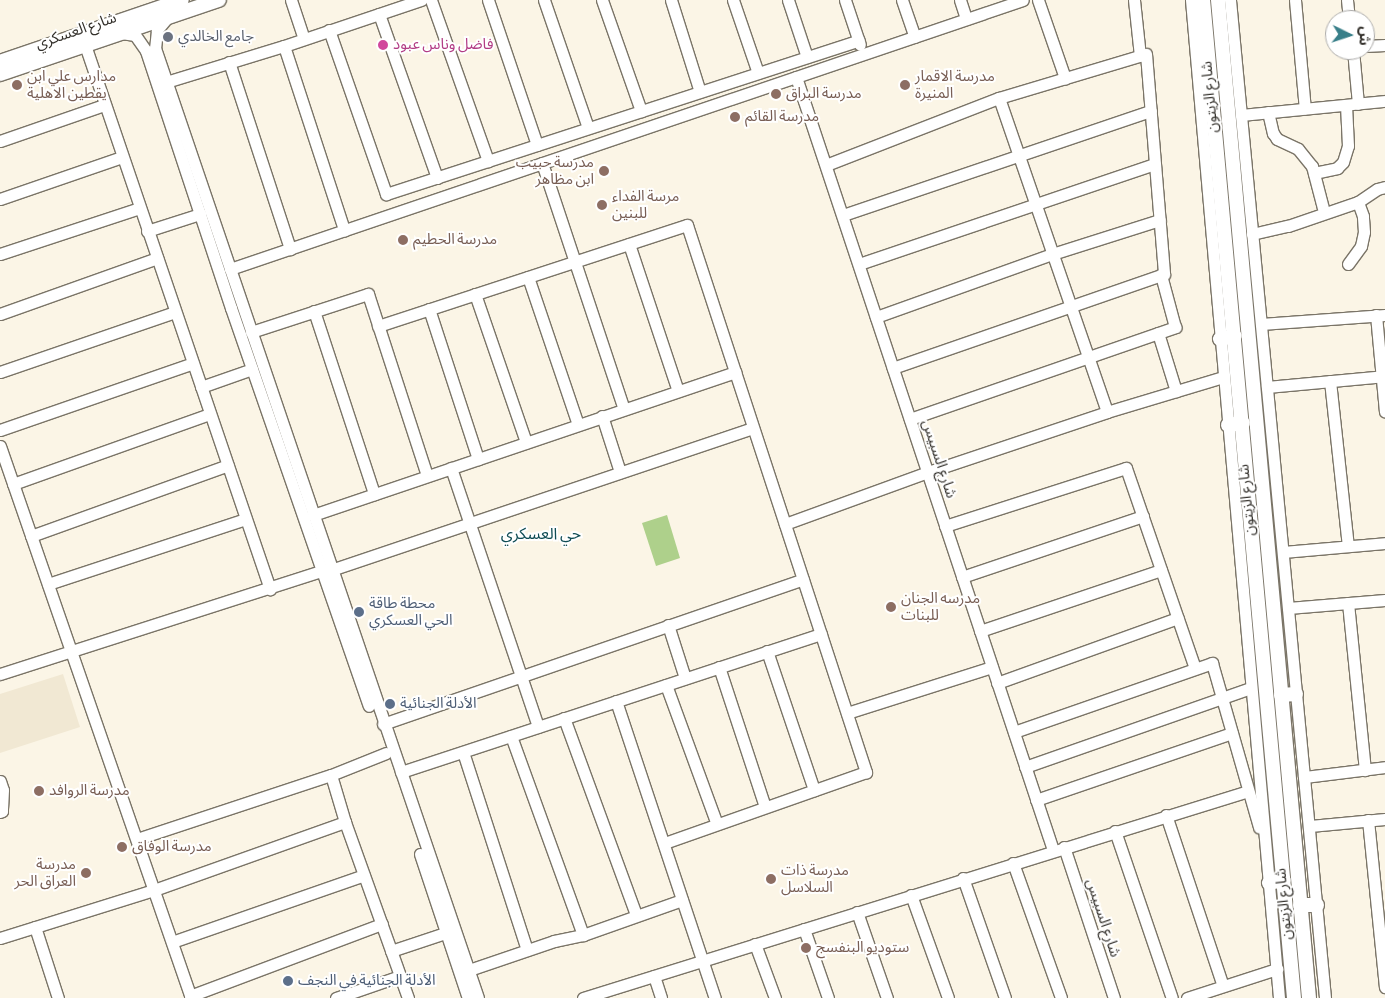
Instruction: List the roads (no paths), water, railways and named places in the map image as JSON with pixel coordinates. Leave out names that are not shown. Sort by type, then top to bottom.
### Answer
[{"type":"main road","name":"شارع العسكري","points":[[41,54],[150,5],[182,0]]},
{"type":"main road","name":"شارع العسكري","points":[[0,62],[19,61],[41,54],[85,45],[219,0]]},
{"type":"main road","name":"شارع الزيتون","points":[[1203,0],[1243,423],[1260,536]]},
{"type":"main road","name":"شارع الزيتون","points":[[1218,0],[1262,414],[1260,536],[1264,672],[1294,998]]},
{"type":"main road","name":"شارع العسكري","points":[[0,74],[19,61]]},
{"type":"main road","points":[[1220,339],[1235,336]]},
{"type":"main road","points":[[1228,425],[1243,423]]},
{"type":"main road","name":"شارع الزيتون","points":[[1262,568],[1281,696],[1310,998]]},
{"type":"main road","points":[[1250,673],[1264,672]]},
{"type":"main road","points":[[1281,696],[1296,694]]},
{"type":"main road","points":[[1269,884],[1284,880]]},
{"type":"main road","points":[[1300,906],[1317,905]]},
{"type":"main road","points":[[1292,969],[1300,972],[1306,968]]},
{"type":"street","points":[[291,0],[304,39]]},
{"type":"street","points":[[166,82],[284,46],[420,0]]},
{"type":"street","points":[[431,0],[488,161]]},
{"type":"street","points":[[488,0],[537,145]]},
{"type":"street","points":[[544,0],[588,128]]},
{"type":"street","points":[[602,0],[641,111]]},
{"type":"street","points":[[671,0],[700,92]]},
{"type":"street","points":[[733,0],[758,73]]},
{"type":"street","points":[[788,0],[807,57]]},
{"type":"street","points":[[845,0],[863,54]]},
{"type":"street","points":[[902,0],[914,37]]},
{"type":"street","points":[[960,0],[966,19]]},
{"type":"street","points":[[1038,0],[1065,78]]},
{"type":"street","points":[[1134,0],[1140,56]]},
{"type":"street","points":[[1190,0],[1279,998]]},
{"type":"street","points":[[1230,0],[1267,388],[1262,414],[1283,552],[1325,998]]},
{"type":"street","points":[[1295,0],[1304,109]]},
{"type":"street","points":[[230,269],[1018,1]]},
{"type":"street","points":[[378,14],[437,178]]},
{"type":"street","points":[[170,16],[161,22],[150,49],[200,214],[252,369],[265,389]]},
{"type":"street","points":[[329,30],[386,194],[858,40]]},
{"type":"street","points":[[120,34],[135,35],[150,49],[166,82],[251,332],[271,407],[327,570],[401,772],[413,821]]},
{"type":"street","points":[[85,45],[270,588]]},
{"type":"street","points":[[284,46],[344,230]]},
{"type":"street","points":[[826,165],[999,98],[1146,54],[1164,274],[893,368]]},
{"type":"street","points":[[1354,60],[1358,104]]},
{"type":"street","points":[[228,62],[290,248]]},
{"type":"street","name":"شارع السبيس","points":[[796,77],[1036,800],[1059,848],[1114,998]]},
{"type":"street","points":[[999,98],[1107,412]]},
{"type":"street","points":[[1241,115],[1385,101]]},
{"type":"street","points":[[0,141],[104,105]]},
{"type":"street","points":[[1314,173],[1337,168],[1343,162],[1348,146],[1346,105]]},
{"type":"street","points":[[654,107],[659,123]]},
{"type":"street","points":[[842,215],[1018,154],[1151,111]]},
{"type":"street","points":[[1268,112],[1273,133],[1278,139],[1298,149],[1305,156],[1314,173],[1324,212]]},
{"type":"street","points":[[0,199],[122,157]]},
{"type":"street","points":[[542,163],[624,409]]},
{"type":"street","points":[[859,264],[1155,164]]},
{"type":"street","points":[[421,183],[426,202]]},
{"type":"street","points":[[1252,234],[1288,226],[1324,212],[1358,202],[1376,189],[1385,186]]},
{"type":"street","points":[[1348,264],[1361,246],[1364,232],[1363,216],[1358,202]]},
{"type":"street","points":[[0,254],[140,208]]},
{"type":"street","points":[[148,231],[200,214]]},
{"type":"street","points":[[876,317],[1052,254],[1160,220]]},
{"type":"street","points":[[378,326],[687,225],[866,772],[664,843]]},
{"type":"street","points":[[630,244],[678,391]]},
{"type":"street","points":[[0,314],[157,258]]},
{"type":"street","points":[[910,420],[1175,327],[1161,275]]},
{"type":"street","points":[[528,277],[578,425]]},
{"type":"street","points":[[251,332],[368,294],[427,476]]},
{"type":"street","points":[[476,294],[526,442]]},
{"type":"street","points":[[429,309],[478,459]]},
{"type":"street","points":[[314,311],[374,494]]},
{"type":"street","points":[[0,372],[175,312]]},
{"type":"street","points":[[1261,324],[1381,315],[1385,412]]},
{"type":"street","points":[[1158,333],[1176,391]]},
{"type":"street","points":[[0,430],[193,364]]},
{"type":"street","points":[[201,386],[252,369]]},
{"type":"street","points":[[313,515],[735,372]]},
{"type":"street","points":[[1267,388],[1383,376]]},
{"type":"street","points":[[785,524],[928,472],[1107,412],[1223,377]]},
{"type":"street","points":[[1330,381],[1348,546]]},
{"type":"street","points":[[271,407],[313,515],[327,570],[386,753],[478,998]]},
{"type":"street","points":[[13,484],[210,414]]},
{"type":"street","points":[[602,416],[620,472]]},
{"type":"street","points":[[0,674],[470,524],[753,428]]},
{"type":"street","points":[[0,446],[191,997],[382,924]]},
{"type":"street","points":[[31,536],[228,465]]},
{"type":"street","points":[[451,468],[538,727]]},
{"type":"street","points":[[945,526],[1126,468],[1195,668]]},
{"type":"street","points":[[962,577],[1143,516]]},
{"type":"street","points":[[48,584],[246,519]]},
{"type":"street","points":[[1283,552],[1385,543]]},
{"type":"street","points":[[980,631],[1161,570]]},
{"type":"street","points":[[383,724],[803,579]]},
{"type":"street","points":[[1288,608],[1385,600]]},
{"type":"street","points":[[1348,604],[1365,770]]},
{"type":"street","points":[[997,683],[1178,618]]},
{"type":"street","points":[[668,625],[685,678]]},
{"type":"street","points":[[401,772],[821,634]]},
{"type":"street","points":[[767,651],[814,790]]},
{"type":"street","points":[[1014,732],[1212,663],[1266,853]]},
{"type":"street","points":[[719,667],[765,808]]},
{"type":"street","points":[[846,713],[992,667]]},
{"type":"street","points":[[666,684],[717,824]]},
{"type":"street","points":[[1025,767],[1251,688]]},
{"type":"street","points":[[616,701],[715,998]]},
{"type":"street","points":[[564,718],[636,915]]},
{"type":"street","points":[[1036,800],[1232,733]]},
{"type":"street","points":[[511,736],[582,935]]},
{"type":"street","points":[[463,752],[527,950]]},
{"type":"street","points":[[137,839],[331,775],[386,753]]},
{"type":"street","points":[[1304,777],[1385,768]]},
{"type":"street","points":[[331,775],[408,998]]},
{"type":"street","points":[[0,781],[3,790],[3,803],[0,812]]},
{"type":"street","points":[[583,998],[599,996],[654,976],[1248,790]]},
{"type":"street","points":[[1166,815],[1223,986]]},
{"type":"street","points":[[1310,826],[1385,819]]},
{"type":"street","points":[[1368,820],[1385,987]]},
{"type":"street","points":[[0,938],[154,890],[346,822]]},
{"type":"street","points":[[1115,831],[1172,998]]},
{"type":"street","points":[[420,842],[445,933],[468,998]]},
{"type":"street","points":[[1013,863],[1061,998]]},
{"type":"street","points":[[172,942],[364,875]]},
{"type":"street","points":[[963,878],[1005,998]]},
{"type":"street","points":[[911,895],[948,998]]},
{"type":"street","points":[[469,970],[527,950],[582,935],[682,900]]},
{"type":"street","points":[[857,912],[887,998]]},
{"type":"street","points":[[35,927],[58,998]]},
{"type":"street","points":[[804,929],[828,998]]},
{"type":"street","points":[[391,951],[445,933]]},
{"type":"street","points":[[755,944],[775,998]]},
{"type":"street","points":[[1187,998],[1277,969]]},
{"type":"street","points":[[336,998],[400,976]]},
{"type":"street","points":[[654,976],[661,998]]},
{"type":"place","name":"جامع الخالدي","points":[[168,37]]},
{"type":"place","name":"فاضل وناس عبود","points":[[383,45]]},
{"type":"place","name":"مدارس علي ابن يقطين الاهلية","points":[[17,85]]},
{"type":"place","name":"مدرسة الاقمار المنيرة","points":[[905,85]]},
{"type":"place","name":"مدرسة البراق","points":[[776,94]]},
{"type":"place","name":"مدرسة القائم","points":[[735,117]]},
{"type":"place","name":"مدرسة حبيب ابن مظاهر","points":[[604,171]]},
{"type":"place","name":"مرسة الفداء للبنين","points":[[602,205]]},
{"type":"place","name":"مدرسة الحطيم","points":[[403,240]]},
{"type":"place","name":"مدرسه الجنان للبنات","points":[[891,607]]},
{"type":"place","name":"محطة طاقة الحي العسكري","points":[[359,612]]},
{"type":"place","name":"الأدلة الجنائية","points":[[390,704]]},
{"type":"place","name":"مدرسة الروافد","points":[[39,791]]},
{"type":"place","name":"مدرسة الوفاق","points":[[122,847]]},
{"type":"place","name":"مدرسة العراق الحر","points":[[86,873]]},
{"type":"place","name":"مدرسة ذات السلاسل","points":[[771,879]]},
{"type":"place","name":"ستوديو البنفسج","points":[[806,948]]},
{"type":"place","name":"الأدلة الجنائية في النجف","points":[[288,981]]},
{"type":"district","name":"حي العسكري","points":[[541,535]]}]
